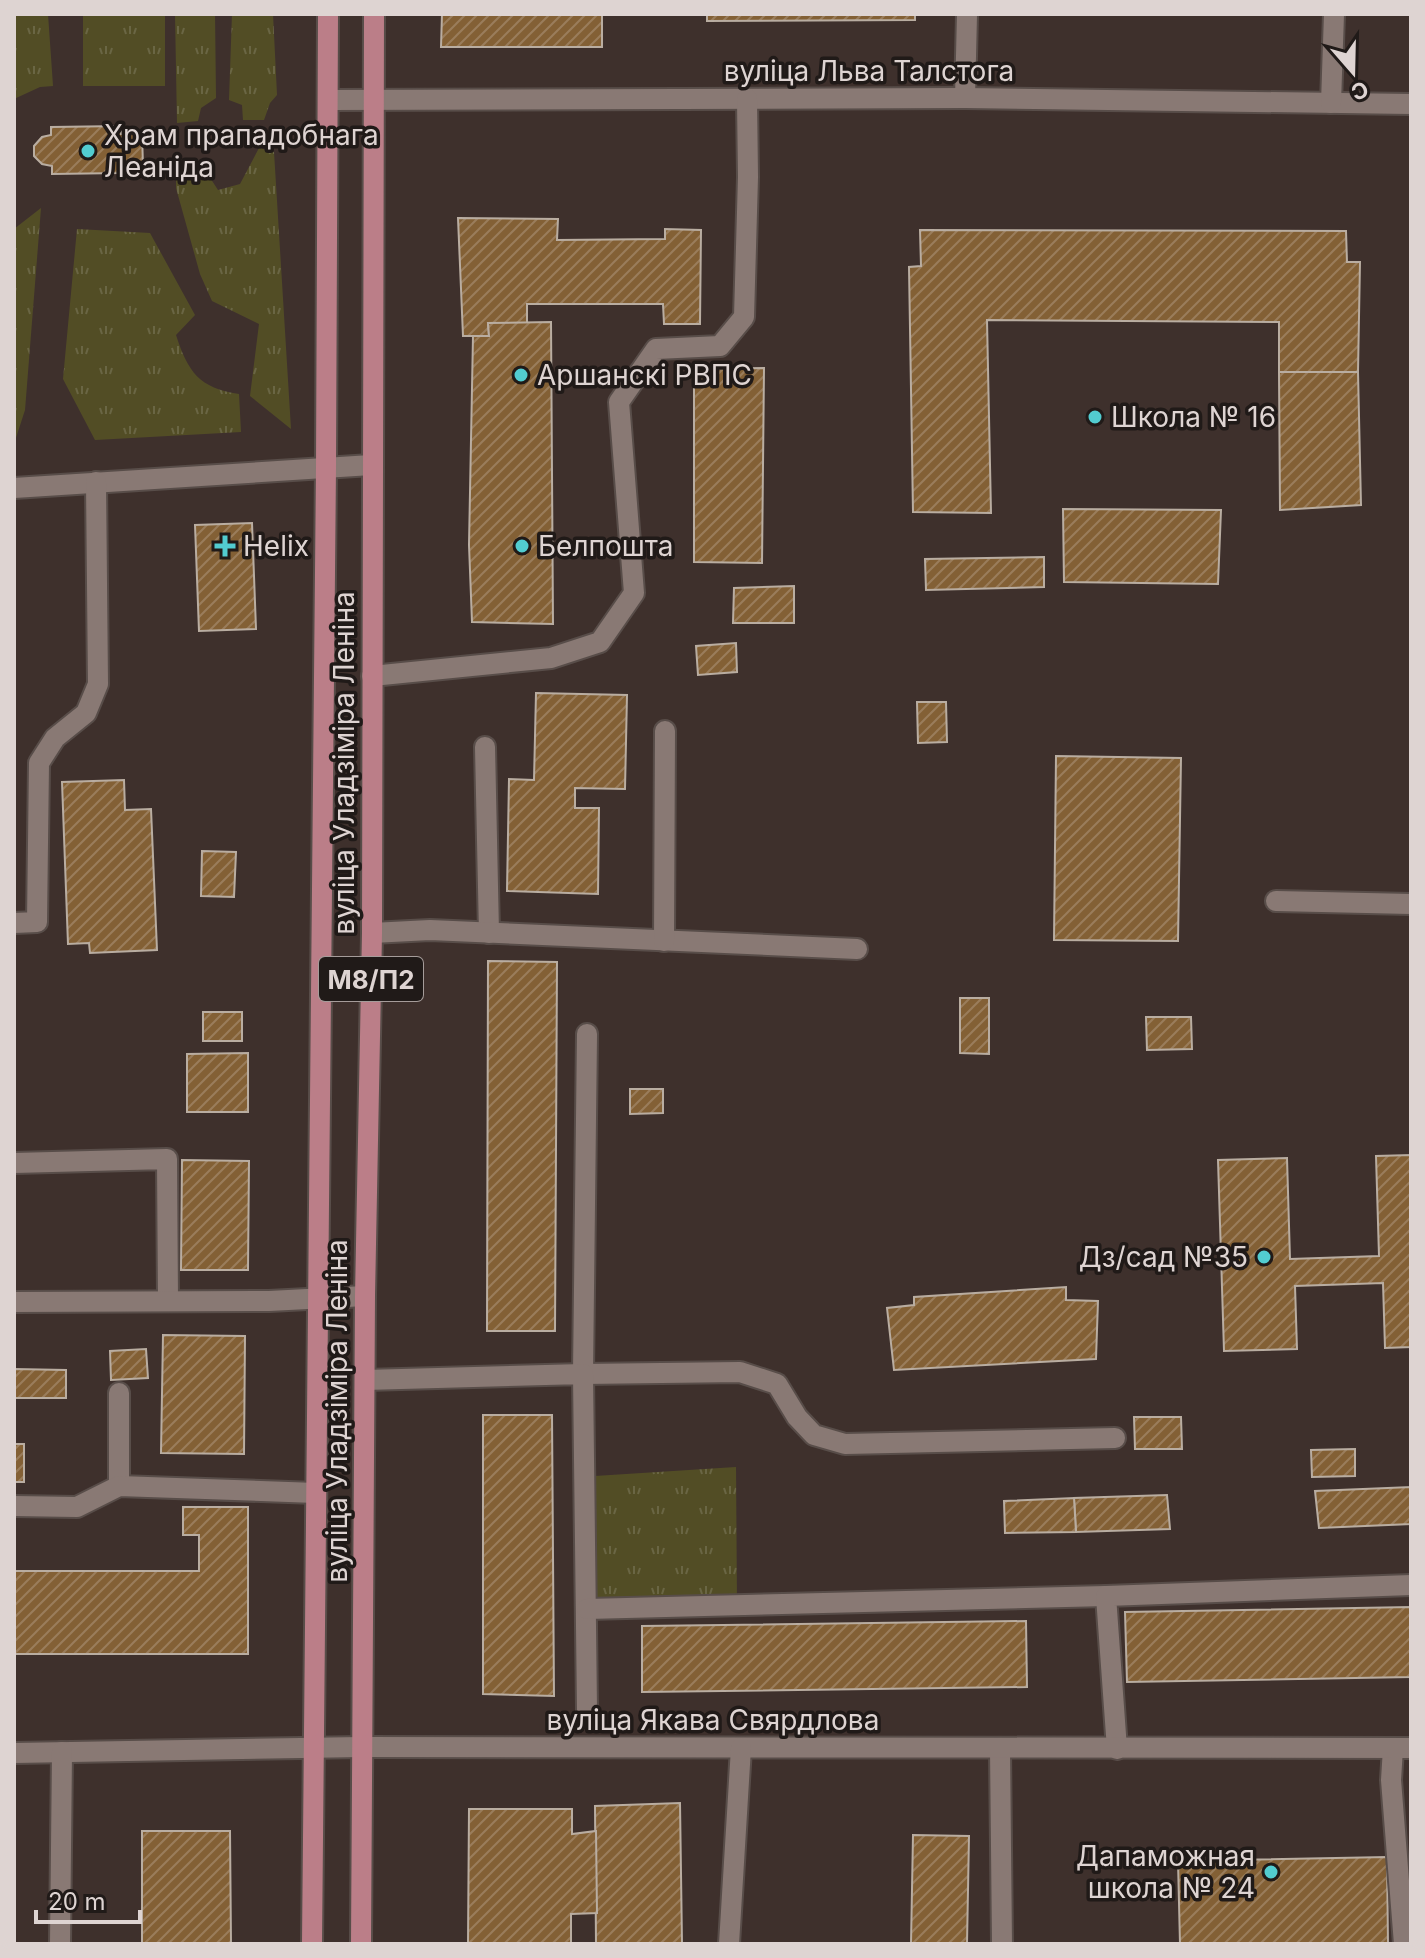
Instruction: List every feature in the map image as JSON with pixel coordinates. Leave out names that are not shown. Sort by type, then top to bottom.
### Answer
[{"type":"main road","name":"вуліца Уладзіміра Леніна","points":[[312,1944],[328,14]]},
{"type":"main road","name":"вуліца Уладзіміра Леніна","points":[[361,1944],[365,1296],[372,933],[374,14]]},
{"type":"street","points":[[965,98],[967,14]]},
{"type":"street","points":[[1331,103],[1334,14]]},
{"type":"street","name":"вуліца Льва Талстога","points":[[328,100],[965,98],[1411,104]]},
{"type":"street","points":[[372,676],[551,658],[600,642],[634,593],[619,402],[656,349],[720,346],[744,317],[747,99]]},
{"type":"street","points":[[14,488],[371,465]]},
{"type":"street","points":[[14,923],[37,922],[39,763],[55,738],[86,713],[98,684],[96,482]]},
{"type":"street","points":[[664,941],[665,731]]},
{"type":"street","points":[[485,747],[489,933]]},
{"type":"street","points":[[1276,901],[1411,904]]},
{"type":"street","points":[[372,933],[430,930],[857,949]]},
{"type":"street","points":[[587,1034],[583,1374],[587,1710]]},
{"type":"street","points":[[14,1163],[167,1159],[168,1300]]},
{"type":"street","points":[[14,1302],[258,1301],[365,1296]]},
{"type":"street","points":[[365,1380],[740,1372],[777,1384],[797,1417],[814,1435],[845,1444],[1115,1438]]},
{"type":"street","points":[[119,1393],[119,1486]]},
{"type":"street","points":[[14,1506],[77,1507],[119,1486],[316,1493]]},
{"type":"street","points":[[587,1609],[1411,1585]]},
{"type":"street","points":[[1106,1596],[1117,1749]]},
{"type":"street","name":"вуліца Якава Свярдлова","points":[[14,1753],[362,1747],[1402,1748]]},
{"type":"street","points":[[729,1944],[741,1748]]},
{"type":"street","points":[[1402,1748],[1391,1780],[1404,1944]]},
{"type":"street","points":[[1000,1749],[1002,1944]]},
{"type":"street","points":[[60,1944],[62,1752]]},
{"type":"green space","points":[[14,14],[48,14],[53,86],[40,87],[14,99]]},
{"type":"green space","points":[[83,14],[165,14],[165,86],[83,86]]},
{"type":"green space","points":[[175,14],[215,14],[216,98],[201,108],[198,121],[177,123]]},
{"type":"green space","points":[[232,14],[273,14],[277,95],[270,103],[264,120],[243,120],[242,105],[229,100]]},
{"type":"green space","points":[[259,148],[274,152],[291,429],[250,396],[259,324],[212,301],[200,274],[176,188],[176,178],[205,170],[218,190],[240,184]]},
{"type":"green space","points":[[41,208],[25,410],[14,444],[14,229]]},
{"type":"green space","points":[[77,229],[150,233],[195,315],[176,335],[185,359],[205,382],[239,394],[241,432],[95,440],[63,379]]},
{"type":"green space","points":[[736,1467],[737,1605],[593,1609],[595,1476]]},
{"type":"building","points":[[442,14],[602,14],[602,47],[441,47]]},
{"type":"building","points":[[707,14],[915,14],[915,20],[707,21]]},
{"type":"building","name":"Храм прападобнага Леаніда","points":[[121,126],[121,134],[142,134],[143,166],[122,166],[121,173],[52,174],[52,166],[42,164],[34,156],[34,146],[42,137],[51,135],[51,127]]},
{"type":"building","points":[[458,218],[558,219],[557,240],[665,239],[665,229],[701,230],[700,324],[664,324],[663,304],[527,304],[527,323],[488,323],[489,336],[463,336]]},
{"type":"building","points":[[920,230],[1346,231],[1347,262],[1360,262],[1358,372],[1279,372],[1279,322],[987,320],[991,513],[913,512],[909,267],[921,266]]},
{"type":"building","points":[[551,322],[553,624],[472,622],[469,545],[473,336],[489,336],[488,323]]},
{"type":"building","points":[[764,368],[762,563],[694,562],[694,369]]},
{"type":"building","points":[[1279,372],[1358,372],[1361,505],[1280,510]]},
{"type":"building","points":[[1063,509],[1221,510],[1218,584],[1064,582]]},
{"type":"building","points":[[252,523],[256,629],[199,631],[195,525]]},
{"type":"building","points":[[1044,557],[1044,587],[926,590],[925,559]]},
{"type":"building","points":[[794,586],[794,623],[733,623],[734,588]]},
{"type":"building","points":[[736,643],[737,672],[698,675],[696,646]]},
{"type":"building","points":[[536,693],[627,695],[625,789],[575,788],[575,808],[599,808],[598,894],[507,891],[509,779],[534,780]]},
{"type":"building","points":[[917,702],[946,702],[947,742],[918,743]]},
{"type":"building","points":[[1056,756],[1181,758],[1178,941],[1054,940]]},
{"type":"building","points":[[124,780],[125,810],[151,809],[157,950],[90,953],[89,943],[68,944],[62,782]]},
{"type":"building","points":[[202,851],[236,852],[234,897],[201,896]]},
{"type":"building","points":[[488,961],[557,962],[555,1331],[487,1331]]},
{"type":"building","points":[[960,998],[989,998],[989,1054],[960,1053]]},
{"type":"building","points":[[203,1012],[242,1012],[242,1041],[203,1041]]},
{"type":"building","points":[[1146,1017],[1191,1017],[1192,1049],[1147,1050]]},
{"type":"building","points":[[248,1053],[248,1112],[187,1112],[187,1054]]},
{"type":"building","points":[[630,1089],[663,1089],[663,1113],[630,1114]]},
{"type":"building","points":[[1411,1155],[1411,1347],[1385,1348],[1383,1283],[1295,1286],[1297,1349],[1224,1351],[1218,1160],[1287,1158],[1290,1259],[1379,1256],[1376,1156]]},
{"type":"building","points":[[182,1160],[249,1161],[248,1270],[181,1270]]},
{"type":"building","points":[[1066,1287],[1066,1300],[1098,1301],[1096,1359],[894,1370],[887,1308],[914,1305],[914,1297]]},
{"type":"building","points":[[163,1335],[245,1336],[244,1454],[161,1453]]},
{"type":"building","points":[[146,1349],[148,1378],[111,1380],[110,1351]]},
{"type":"building","points":[[14,1369],[66,1370],[66,1398],[14,1398]]},
{"type":"building","points":[[483,1415],[552,1415],[554,1696],[483,1694]]},
{"type":"building","points":[[1134,1417],[1181,1417],[1182,1449],[1135,1449]]},
{"type":"building","points":[[14,1444],[24,1444],[24,1482],[14,1482]]},
{"type":"building","points":[[1355,1449],[1355,1476],[1312,1477],[1311,1450]]},
{"type":"building","points":[[1411,1487],[1411,1524],[1319,1528],[1315,1491]]},
{"type":"building","points":[[1167,1495],[1170,1529],[1076,1532],[1074,1498]]},
{"type":"building","points":[[1074,1498],[1076,1532],[1005,1533],[1004,1501]]},
{"type":"building","points":[[183,1507],[248,1507],[248,1654],[14,1654],[14,1571],[199,1571],[199,1535],[183,1535]]},
{"type":"building","points":[[1411,1607],[1411,1677],[1127,1682],[1125,1612]]},
{"type":"building","points":[[1026,1621],[1027,1687],[642,1692],[642,1626]]},
{"type":"building","points":[[680,1803],[682,1944],[596,1944],[595,1806]]},
{"type":"building","points":[[469,1809],[572,1809],[572,1834],[596,1831],[597,1913],[571,1914],[571,1944],[468,1944]]},
{"type":"building","points":[[142,1831],[230,1831],[231,1944],[142,1944]]},
{"type":"building","points":[[913,1835],[969,1836],[967,1944],[911,1944]]},
{"type":"building","points":[[1387,1857],[1388,1944],[1180,1944],[1178,1861]]},
{"type":"place","name":"Храм прападобнага Леаніда","points":[[88,151]]},
{"type":"place","name":"Аршанскі РВПС","points":[[521,375]]},
{"type":"place","name":"Школа № 16","points":[[1095,417]]},
{"type":"place","name":"Helix","points":[[225,546]]},
{"type":"place","name":"Белпошта","points":[[522,546]]},
{"type":"place","name":"Дз/сад №35","points":[[1264,1257]]},
{"type":"place","name":"Дапаможная школа № 24","points":[[1271,1872]]}]
